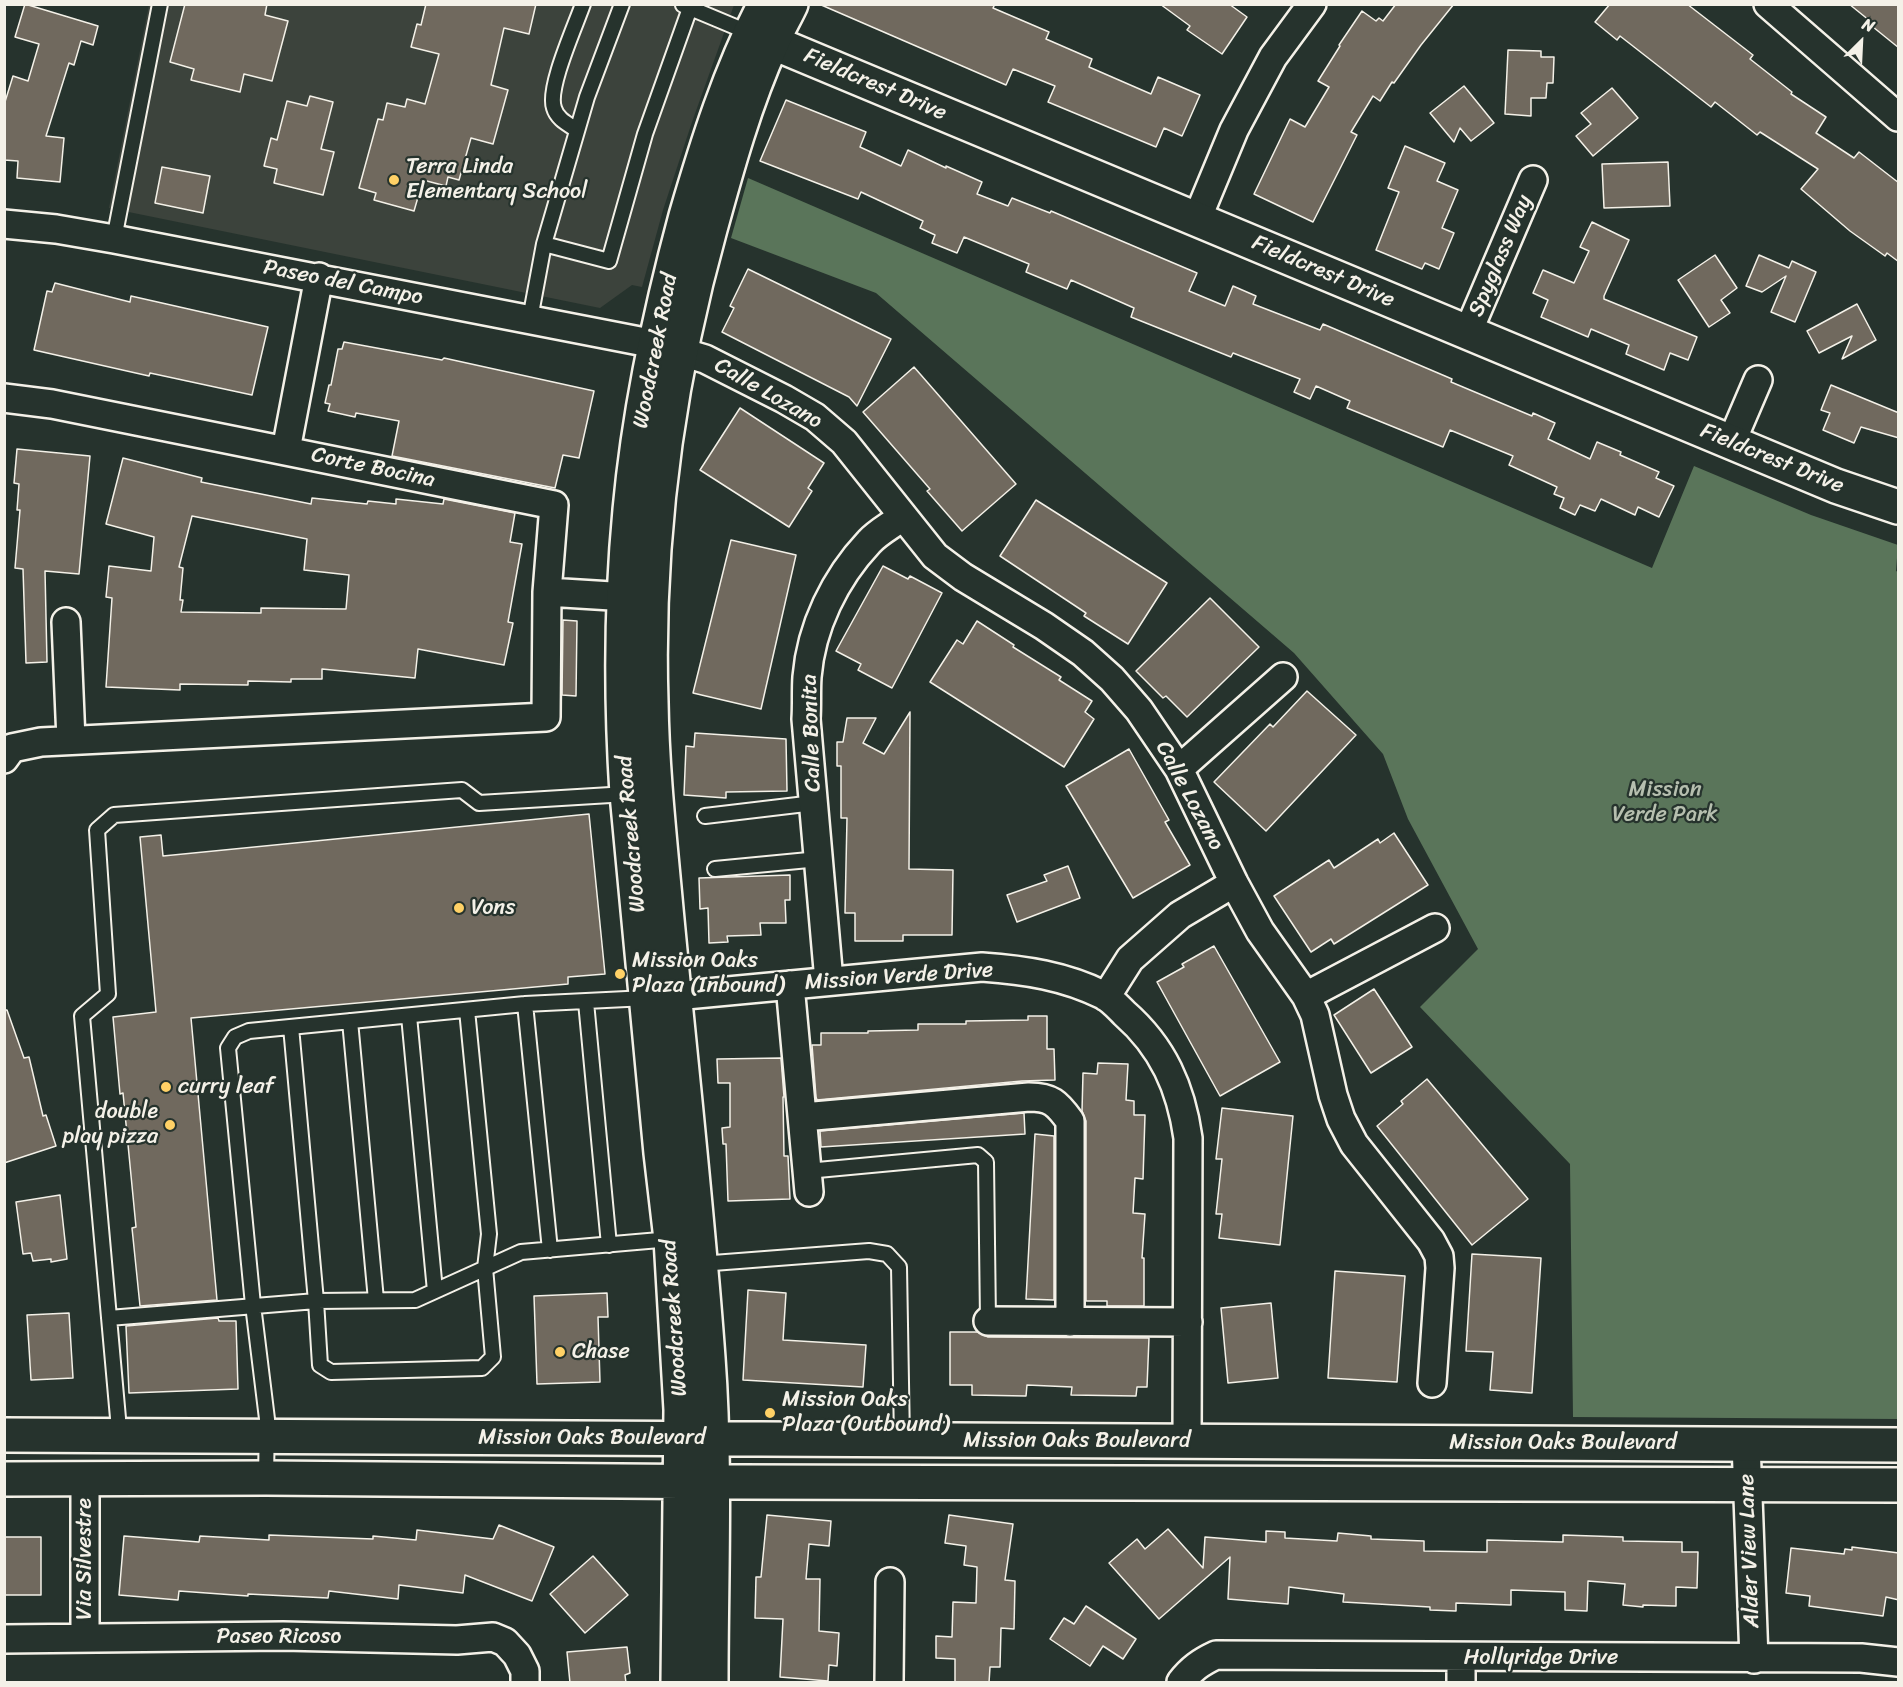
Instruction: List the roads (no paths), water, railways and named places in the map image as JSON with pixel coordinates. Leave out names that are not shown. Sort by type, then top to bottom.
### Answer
[{"type":"main road","name":"Woodcreek Road","points":[[711,1683],[697,1481],[697,1438],[661,1153],[661,997],[656,794],[651,701],[637,597],[630,508],[643,408],[668,347],[677,250],[722,101],[762,26],[791,4]]},
{"type":"main road","name":"Fieldcrest Drive","points":[[762,26],[1197,219],[1731,443],[1836,486],[1899,507]]},
{"type":"main road","name":"Woodcreek Road","points":[[637,597],[624,738],[627,795],[661,997],[700,1264],[708,1356],[697,1438]]},
{"type":"main road","name":"Mission Oaks Boulevard","points":[[4,1435],[1899,1445]]},
{"type":"main road","name":"Mission Oaks Boulevard","points":[[4,1479],[266,1478],[1899,1485]]},
{"type":"main road","name":"Woodcreek Road","points":[[678,1683],[697,1481]]},
{"type":"street","points":[[1197,219],[1234,130],[1250,99],[1273,57],[1312,4]]},
{"type":"street","points":[[1768,4],[1899,117]]},
{"type":"street","name":"Spyglass Way","points":[[1468,332],[1533,180]]},
{"type":"street","name":"Paseo del Campo","points":[[4,224],[114,238],[668,347]]},
{"type":"street","points":[[286,450],[319,278]]},
{"type":"street","name":"Calle Lozano","points":[[668,347],[705,359],[815,417],[844,442],[935,556],[963,577],[1044,626],[1083,653],[1139,710],[1179,769],[1260,931],[1306,996],[1315,1015],[1333,1095],[1341,1119],[1354,1144],[1431,1241],[1439,1256],[1432,1383]]},
{"type":"street","points":[[1731,443],[1758,380]]},
{"type":"street","name":"Corte Bocina","points":[[4,398],[51,404],[554,505],[547,592]]},
{"type":"street","name":"Calle Bonita","points":[[829,981],[807,719],[807,676],[819,624],[830,597],[846,570],[871,540],[902,517]]},
{"type":"street","points":[[4,759],[12,748],[41,742],[546,717],[547,592],[637,597]]},
{"type":"street","points":[[66,622],[71,740]]},
{"type":"street","points":[[1179,769],[1283,677]]},
{"type":"street","points":[[1106,997],[1130,959],[1146,944],[1180,915],[1234,883]]},
{"type":"street","points":[[1306,996],[1435,928]]},
{"type":"street","name":"Mission Verde Drive","points":[[661,997],[982,967],[1034,972],[1059,978],[1106,997],[1131,1019],[1155,1047],[1173,1076],[1185,1118],[1188,1137],[1187,1442]]},
{"type":"street","points":[[790,985],[808,1182]]},
{"type":"street","points":[[803,1117],[1029,1097],[1044,1097],[1059,1106],[1070,1121],[1070,1322]]},
{"type":"street","points":[[988,1321],[1188,1322]]},
{"type":"street","name":"Alder View Lane","points":[[1746,1443],[1754,1659]]},
{"type":"street","name":"Via Silvestre","points":[[85,1479],[85,1638]]},
{"type":"street","points":[[889,1683],[890,1582]]},
{"type":"street","name":"Paseo Ricoso","points":[[4,1639],[283,1636],[457,1640],[493,1637],[505,1642],[517,1655],[525,1671],[525,1683]]},
{"type":"street","name":"Hollyridge Drive","points":[[1184,1678],[1201,1662],[1216,1655],[1461,1670],[1754,1659],[1861,1658],[1899,1662]]},
{"type":"lane","points":[[114,238],[160,4]]},
{"type":"lane","points":[[577,130],[559,118],[554,108],[552,91],[583,4]]},
{"type":"lane","points":[[530,320],[544,244],[577,130],[622,4]]},
{"type":"lane","points":[[544,244],[609,261],[645,134],[686,6],[762,26]]},
{"type":"lane","points":[[117,1435],[82,1016],[108,994],[97,830],[114,815],[462,790],[479,803],[627,795]]},
{"type":"lane","points":[[705,816],[814,803]]},
{"type":"lane","points":[[715,869],[819,859]]},
{"type":"lane","points":[[266,1478],[267,1419],[253,1305],[228,1048],[235,1037],[249,1031],[466,1010],[661,997]]},
{"type":"lane","points":[[586,1002],[609,1245]]},
{"type":"lane","points":[[525,1005],[550,1250]]},
{"type":"lane","points":[[291,1027],[320,1365],[331,1372],[482,1368],[493,1357],[485,1268],[489,1234],[466,1010]]},
{"type":"lane","points":[[409,1016],[435,1291]]},
{"type":"lane","points":[[350,1021],[376,1300]]},
{"type":"lane","points":[[808,1182],[978,1155],[986,1162],[988,1321]]},
{"type":"lane","points":[[109,1318],[316,1301],[415,1300],[521,1252],[671,1239]]},
{"type":"lane","points":[[700,1264],[869,1251],[887,1254],[899,1267],[902,1440]]},
{"type":"place","name":"Terra Linda Elementary School","points":[[394,180]]},
{"type":"place","name":"Vons","points":[[459,908]]},
{"type":"place","name":"Mission Oaks Plaza (Inbound)","points":[[620,974]]},
{"type":"place","name":"curry leaf","points":[[166,1087]]},
{"type":"place","name":"double play pizza","points":[[170,1125]]},
{"type":"place","name":"Chase","points":[[560,1352]]},
{"type":"place","name":"Mission Oaks Plaza (Outbound)","points":[[770,1413]]},
{"type":"park label","name":"Mission Verde Park","points":[[1665,802]]}]
